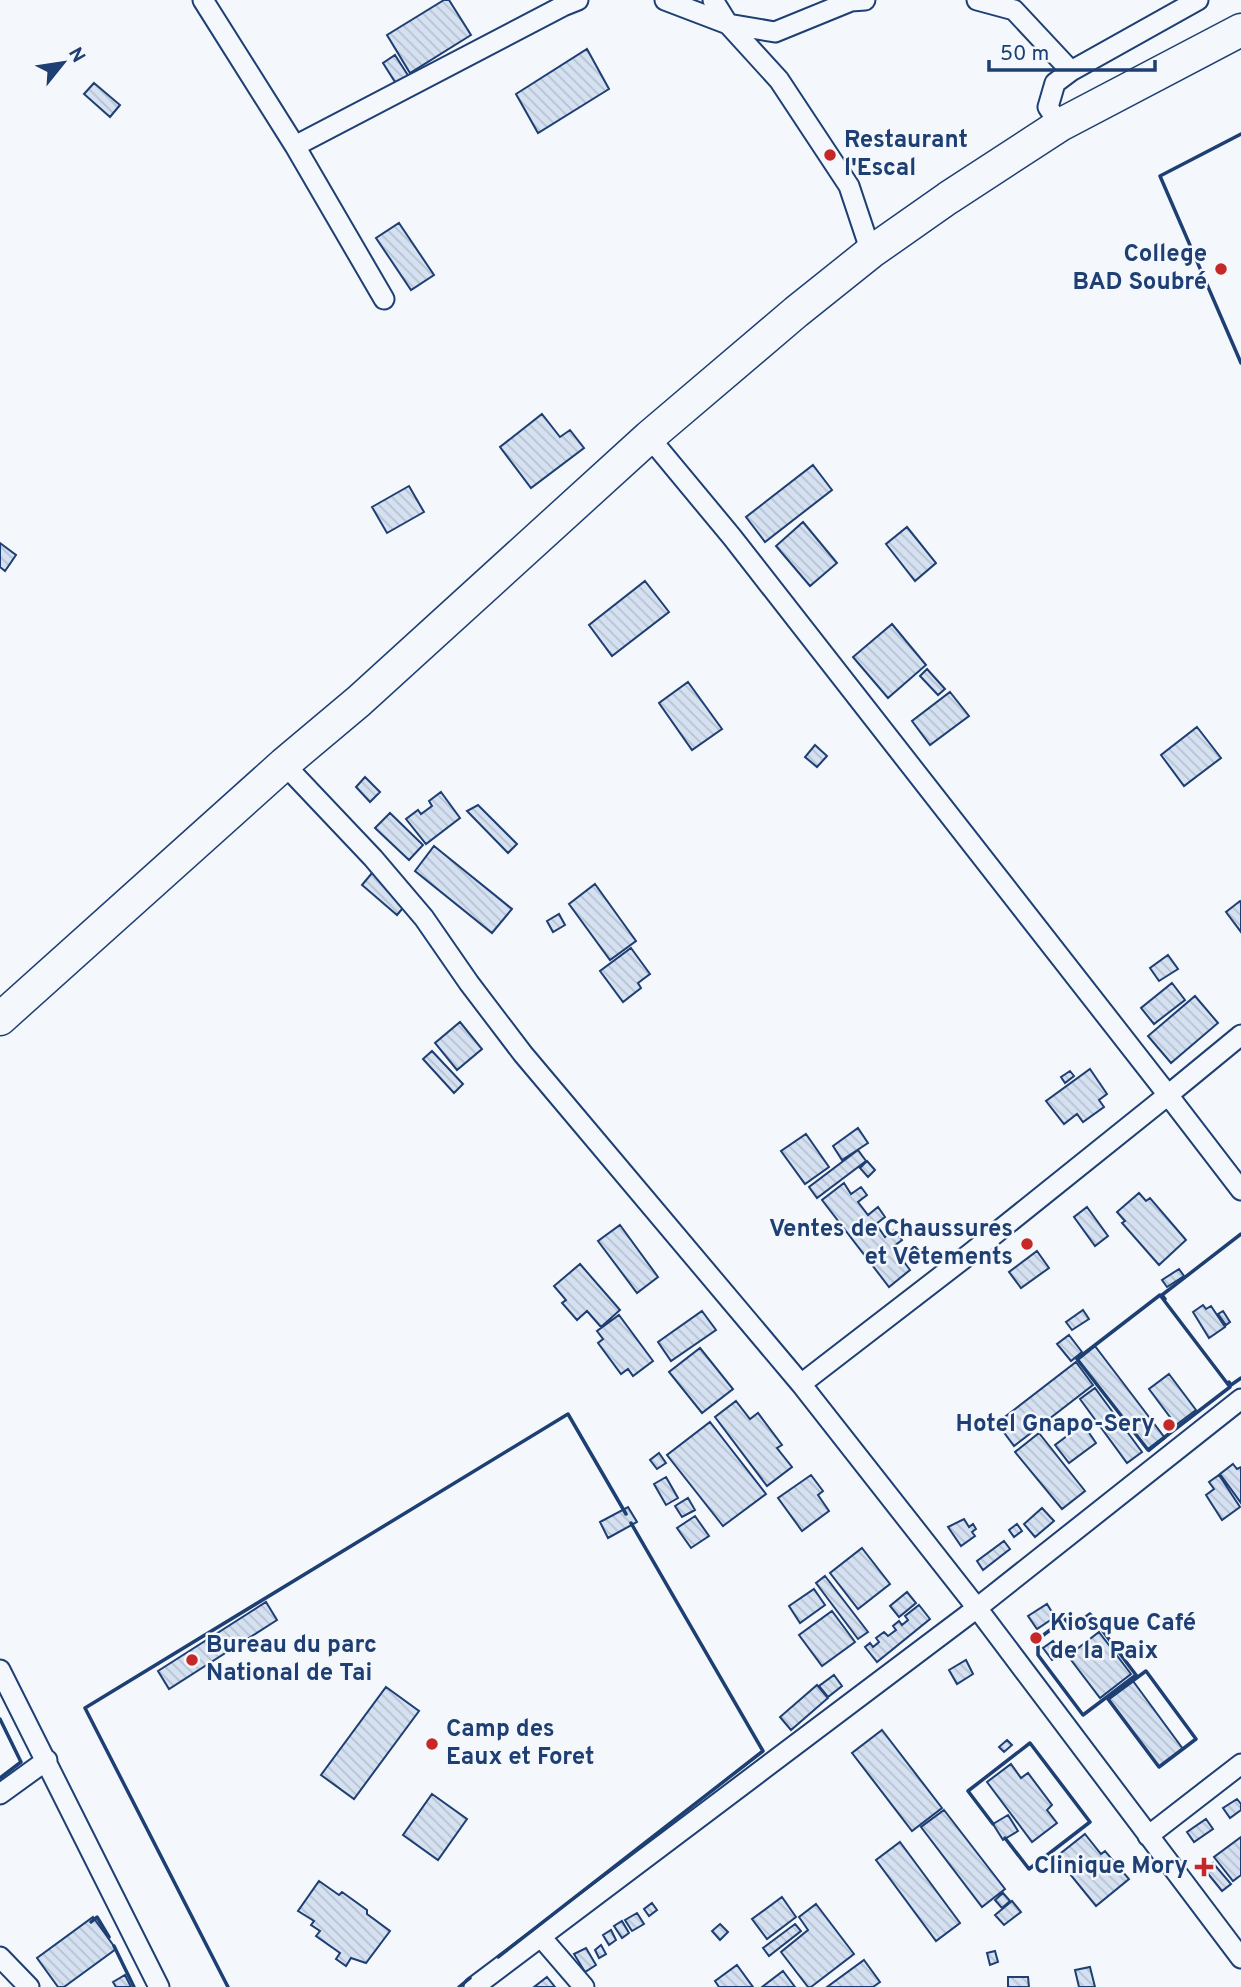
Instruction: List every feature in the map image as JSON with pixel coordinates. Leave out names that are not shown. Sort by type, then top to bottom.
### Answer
[{"type":"main road","points":[[0,1019],[284,764],[359,701],[649,437],[774,330],[871,252],[1060,125],[1241,30]]},
{"type":"street","points":[[203,0],[295,146],[384,299]]},
{"type":"street","points":[[295,146],[578,0]]},
{"type":"street","points":[[665,0],[728,24],[775,32],[851,1],[865,0]]},
{"type":"street","points":[[713,0],[728,24],[779,80],[849,186],[871,252]]},
{"type":"street","points":[[977,0],[1014,10],[1070,71]]},
{"type":"street","points":[[1060,125],[1048,107],[1055,83],[1070,71],[1198,0]]},
{"type":"street","points":[[649,437],[732,537],[1241,1190]]},
{"type":"street","points":[[284,764],[373,858],[424,918],[468,983],[523,1054],[801,1384],[977,1608],[1241,1958]]},
{"type":"street","points":[[801,1384],[971,1253],[1241,1035]]},
{"type":"street","points":[[474,1987],[977,1608],[1241,1399]]},
{"type":"street","points":[[0,1670],[159,1987]]},
{"type":"street","points":[[0,1794],[47,1760]]},
{"type":"street","points":[[1149,1836],[1241,1764]]},
{"type":"street","points":[[541,1937],[584,1987]]},
{"type":"street","points":[[0,1956],[29,1987]]},
{"type":"building","points":[[444,0],[449,0],[471,35],[410,73],[387,35]]},
{"type":"building","points":[[587,49],[609,89],[538,133],[516,94]]},
{"type":"building","points":[[395,55],[409,77],[397,85],[383,63]]},
{"type":"building","points":[[94,83],[120,105],[110,117],[84,94]]},
{"type":"building","points":[[399,223],[434,275],[411,290],[376,238]]},
{"type":"building","points":[[542,414],[560,437],[570,430],[584,448],[531,488],[500,447]]},
{"type":"building","points":[[813,465],[832,490],[765,542],[746,517]]},
{"type":"building","points":[[409,486],[424,512],[387,533],[372,507]]},
{"type":"building","points":[[803,522],[837,563],[810,586],[776,546]]},
{"type":"building","points":[[907,527],[936,563],[915,581],[886,544]]},
{"type":"building","points":[[0,543],[16,555],[5,571],[0,567]]},
{"type":"building","points":[[645,581],[669,612],[612,656],[589,625]]},
{"type":"building","points":[[892,624],[926,665],[888,698],[853,657]]},
{"type":"building","points":[[927,669],[945,689],[938,695],[920,676]]},
{"type":"building","points":[[688,682],[722,729],[692,750],[659,703]]},
{"type":"building","points":[[950,692],[969,716],[930,745],[912,721]]},
{"type":"building","points":[[1197,727],[1221,758],[1184,786],[1161,755]]},
{"type":"building","points":[[815,745],[827,756],[817,767],[805,757]]},
{"type":"building","points":[[365,777],[380,792],[370,802],[356,787]]},
{"type":"building","points":[[441,792],[460,818],[426,844],[406,819],[418,810],[421,814],[432,806],[429,801]]},
{"type":"building","points":[[478,805],[517,844],[508,853],[467,811]]},
{"type":"building","points":[[390,813],[423,845],[409,860],[375,828]]},
{"type":"building","points":[[434,846],[512,909],[492,933],[415,871]]},
{"type":"building","points":[[372,873],[407,903],[397,915],[362,885]]},
{"type":"building","points":[[595,884],[636,941],[610,960],[569,904]]},
{"type":"building","points":[[1241,902],[1241,932],[1226,912]]},
{"type":"building","points":[[559,914],[565,925],[553,932],[547,921]]},
{"type":"building","points":[[631,948],[650,974],[638,983],[641,988],[623,1002],[600,971]]},
{"type":"building","points":[[1168,955],[1178,969],[1159,981],[1150,968]]},
{"type":"building","points":[[1172,983],[1185,1000],[1154,1024],[1141,1008]]},
{"type":"building","points":[[1195,996],[1218,1023],[1171,1063],[1148,1036]]},
{"type":"building","points":[[460,1022],[482,1049],[457,1070],[435,1043]]},
{"type":"building","points":[[432,1051],[463,1084],[454,1093],[423,1059]]},
{"type":"building","points":[[1090,1069],[1107,1094],[1099,1100],[1104,1107],[1083,1122],[1077,1114],[1064,1124],[1046,1101]]},
{"type":"building","points":[[1070,1071],[1074,1076],[1065,1083],[1061,1077]]},
{"type":"building","points":[[858,1128],[868,1143],[842,1160],[833,1146]]},
{"type":"building","points":[[806,1134],[829,1167],[805,1184],[781,1151]]},
{"type":"building","points":[[858,1150],[866,1161],[817,1198],[809,1187]]},
{"type":"building","points":[[867,1161],[875,1170],[868,1177],[860,1168]]},
{"type":"building","points":[[844,1183],[851,1194],[861,1187],[867,1195],[858,1202],[868,1215],[878,1207],[885,1217],[876,1224],[885,1237],[894,1230],[902,1240],[893,1247],[910,1270],[889,1287],[822,1200]]},
{"type":"building","points":[[1139,1193],[1146,1201],[1150,1198],[1186,1240],[1159,1265],[1122,1223],[1125,1221],[1117,1212]]},
{"type":"building","points":[[1087,1207],[1108,1236],[1095,1246],[1074,1217]]},
{"type":"building","points":[[620,1225],[658,1277],[637,1293],[598,1241]]},
{"type":"building","points":[[1037,1251],[1049,1268],[1021,1288],[1009,1272]]},
{"type":"building","points":[[580,1264],[620,1310],[601,1327],[587,1311],[577,1320],[562,1303],[566,1300],[554,1286]]},
{"type":"building","points":[[1179,1269],[1184,1276],[1167,1287],[1162,1280]]},
{"type":"building","points":[[1203,1305],[1206,1309],[1211,1306],[1225,1327],[1209,1338],[1193,1312]]},
{"type":"building","points":[[1083,1310],[1089,1319],[1072,1330],[1066,1322]]},
{"type":"building","points":[[702,1311],[716,1330],[671,1361],[658,1342]]},
{"type":"building","points":[[1223,1311],[1230,1322],[1226,1325],[1218,1314]]},
{"type":"building","points":[[619,1315],[653,1361],[633,1376],[628,1369],[621,1374],[598,1343],[603,1339],[597,1331]]},
{"type":"building","points":[[1069,1335],[1082,1352],[1071,1361],[1057,1344]]},
{"type":"building","points":[[1095,1346],[1165,1438],[1149,1451],[1078,1360]]},
{"type":"building","points":[[700,1348],[733,1389],[702,1413],[669,1372]]},
{"type":"building","points":[[1076,1362],[1093,1385],[1014,1446],[997,1423]]},
{"type":"building","points":[[1169,1374],[1196,1410],[1176,1425],[1149,1389]]},
{"type":"building","points":[[1095,1388],[1142,1452],[1127,1463],[1080,1399]]},
{"type":"building","points":[[736,1401],[750,1419],[758,1413],[782,1445],[777,1448],[792,1467],[767,1486],[715,1417]]},
{"type":"building","points":[[710,1422],[766,1494],[723,1526],[667,1455]]},
{"type":"building","points":[[1083,1424],[1096,1443],[1069,1463],[1055,1445]]},
{"type":"building","points":[[1039,1433],[1085,1491],[1062,1509],[1015,1452]]},
{"type":"building","points":[[659,1453],[666,1463],[657,1469],[650,1460]]},
{"type":"building","points":[[1233,1464],[1237,1469],[1241,1467],[1241,1503],[1220,1474]]},
{"type":"building","points":[[811,1475],[823,1491],[818,1495],[829,1511],[802,1531],[778,1498]]},
{"type":"building","points":[[1219,1475],[1240,1507],[1222,1520],[1206,1495],[1214,1489],[1209,1482]]},
{"type":"building","points":[[666,1477],[678,1498],[666,1505],[654,1484]]},
{"type":"building","points":[[688,1498],[695,1510],[682,1517],[675,1506]]},
{"type":"building","points":[[628,1507],[637,1522],[608,1538],[600,1522]]},
{"type":"building","points":[[1042,1508],[1054,1521],[1035,1537],[1024,1524]]},
{"type":"building","points":[[695,1516],[709,1536],[691,1548],[677,1528]]},
{"type":"building","points":[[964,1519],[969,1527],[973,1524],[976,1529],[972,1532],[975,1536],[961,1546],[948,1527]]},
{"type":"building","points":[[1017,1524],[1022,1531],[1014,1537],[1009,1530]]},
{"type":"building","points":[[1004,1541],[1010,1549],[983,1570],[977,1561]]},
{"type":"building","points":[[862,1548],[890,1584],[858,1609],[830,1573]]},
{"type":"building","points":[[825,1576],[868,1632],[858,1639],[816,1583]]},
{"type":"building","points":[[814,1589],[825,1605],[800,1623],[789,1606]]},
{"type":"building","points":[[907,1592],[916,1603],[899,1617],[890,1606]]},
{"type":"building","points":[[266,1602],[277,1620],[169,1689],[158,1671]]},
{"type":"building","points":[[1047,1604],[1055,1617],[1037,1629],[1028,1616]]},
{"type":"building","points":[[919,1605],[930,1619],[877,1662],[865,1647],[870,1643],[873,1647],[879,1642],[876,1638],[884,1632],[888,1636],[896,1630],[893,1626],[899,1621],[902,1625],[908,1620],[905,1616]]},
{"type":"building","points":[[832,1611],[855,1642],[822,1666],[799,1635]]},
{"type":"building","points":[[1099,1632],[1131,1674],[1100,1698],[1068,1656]]},
{"type":"building","points":[[1053,1641],[1062,1654],[1052,1660],[1043,1648]]},
{"type":"building","points":[[966,1660],[973,1674],[957,1684],[949,1670]]},
{"type":"building","points":[[834,1675],[842,1686],[828,1697],[819,1686]]},
{"type":"building","points":[[1133,1681],[1183,1749],[1159,1767],[1108,1699]]},
{"type":"building","points":[[817,1685],[828,1698],[791,1730],[780,1717]]},
{"type":"building","points":[[386,1687],[419,1711],[354,1799],[321,1775]]},
{"type":"building","points":[[882,1730],[942,1808],[912,1831],[852,1753]]},
{"type":"building","points":[[1007,1740],[1012,1745],[1004,1752],[999,1747]]},
{"type":"building","points":[[1011,1764],[1021,1778],[1028,1773],[1052,1805],[1047,1810],[1057,1823],[1032,1842],[987,1782]]},
{"type":"building","points":[[432,1794],[467,1819],[438,1860],[403,1835]]},
{"type":"building","points":[[1237,1799],[1241,1810],[1230,1818],[1223,1808]]},
{"type":"building","points":[[944,1810],[1005,1889],[982,1907],[921,1827]]},
{"type":"building","points":[[1008,1815],[1018,1831],[1003,1840],[993,1824]]},
{"type":"building","points":[[1206,1819],[1213,1829],[1194,1842],[1187,1832]]},
{"type":"building","points":[[1085,1834],[1101,1854],[1105,1851],[1129,1879],[1096,1906],[1056,1857]]},
{"type":"building","points":[[1241,1837],[1241,1875],[1233,1881],[1214,1857]]},
{"type":"building","points":[[900,1842],[960,1923],[936,1941],[876,1860]]},
{"type":"building","points":[[1213,1863],[1231,1884],[1222,1891],[1205,1870]]},
{"type":"building","points":[[319,1881],[339,1895],[342,1892],[390,1931],[366,1963],[351,1958],[346,1966],[336,1959],[340,1953],[316,1936],[320,1931],[311,1925],[314,1921],[298,1911]]},
{"type":"building","points":[[1003,1893],[1010,1901],[1002,1908],[995,1900]]},
{"type":"building","points":[[782,1897],[796,1917],[767,1939],[752,1919]]},
{"type":"building","points":[[1012,1901],[1021,1912],[1004,1925],[995,1915]]},
{"type":"building","points":[[652,1903],[657,1910],[649,1916],[644,1909]]},
{"type":"building","points":[[816,1904],[854,1954],[808,1987],[781,1952],[808,1930],[799,1917]]},
{"type":"building","points":[[637,1913],[644,1924],[632,1931],[625,1920]]},
{"type":"building","points":[[93,1917],[116,1949],[64,1987],[58,1987],[37,1958]]},
{"type":"building","points":[[622,1921],[629,1933],[622,1938],[614,1926]]},
{"type":"building","points":[[720,1924],[728,1932],[720,1940],[712,1931]]},
{"type":"building","points":[[795,1924],[801,1931],[769,1956],[763,1948]]},
{"type":"building","points":[[611,1930],[616,1940],[609,1945],[603,1935]]},
{"type":"building","points":[[601,1945],[606,1954],[599,1958],[595,1950]]},
{"type":"building","points":[[586,1948],[596,1965],[585,1972],[574,1954]]},
{"type":"building","points":[[995,1951],[998,1962],[990,1965],[987,1953]]},
{"type":"building","points":[[864,1960],[880,1982],[873,1987],[827,1987]]},
{"type":"building","points":[[737,1965],[753,1987],[719,1987],[715,1981]]},
{"type":"building","points":[[1090,1967],[1095,1987],[1079,1987],[1075,1970]]},
{"type":"building","points":[[783,1971],[795,1987],[762,1987]]},
{"type":"building","points":[[125,1975],[131,1987],[116,1987],[113,1982]]},
{"type":"building","points":[[547,1977],[555,1987],[534,1987]]},
{"type":"building","points":[[1008,1977],[1028,1977],[1029,1987],[1008,1987]]},
{"type":"wall","points":[[1241,134],[1160,176],[1241,363]]},
{"type":"wall","points":[[1165,1299],[1162,1295],[1241,1234]]},
{"type":"wall","points":[[1160,1295],[1230,1387],[1148,1450],[1077,1359],[1160,1295]]},
{"type":"wall","points":[[1229,1382],[1231,1385],[1241,1378]]},
{"type":"wall","points":[[228,1987],[85,1708],[568,1414],[626,1514]]},
{"type":"wall","points":[[498,1957],[763,1751],[631,1523]]},
{"type":"wall","points":[[1090,1614],[1136,1675],[1083,1715],[1038,1655],[1038,1639],[1065,1619],[1072,1628],[1090,1614]]},
{"type":"wall","points":[[1146,1671],[1196,1739],[1159,1767],[1108,1699],[1146,1671]]},
{"type":"wall","points":[[0,1719],[21,1762],[0,1778]]},
{"type":"wall","points":[[993,1824],[968,1791],[1030,1743],[1090,1822],[1029,1869],[1005,1838]]},
{"type":"wall","points":[[91,1922],[97,1917],[109,1937]]},
{"type":"wall","points":[[114,1946],[134,1987]]},
{"type":"wall","points":[[459,1987],[470,1978]]},
{"type":"place","name":"Restaurant l'Escal","points":[[830,155]]},
{"type":"place","name":"College BAD Soubré","points":[[1221,269]]},
{"type":"place","name":"Ventes de Chaussures et Vêtements","points":[[1027,1244]]},
{"type":"place","name":"Hotel Gnapo-Sery","points":[[1169,1425]]},
{"type":"place","name":"Kiosque Café de la Paix","points":[[1036,1638]]},
{"type":"place","name":"Bureau du parc National de Tai","points":[[192,1660]]},
{"type":"place","name":"Camp des Eaux et Foret","points":[[432,1744]]},
{"type":"place","name":"Clinique Mory","points":[[1204,1867]]}]
